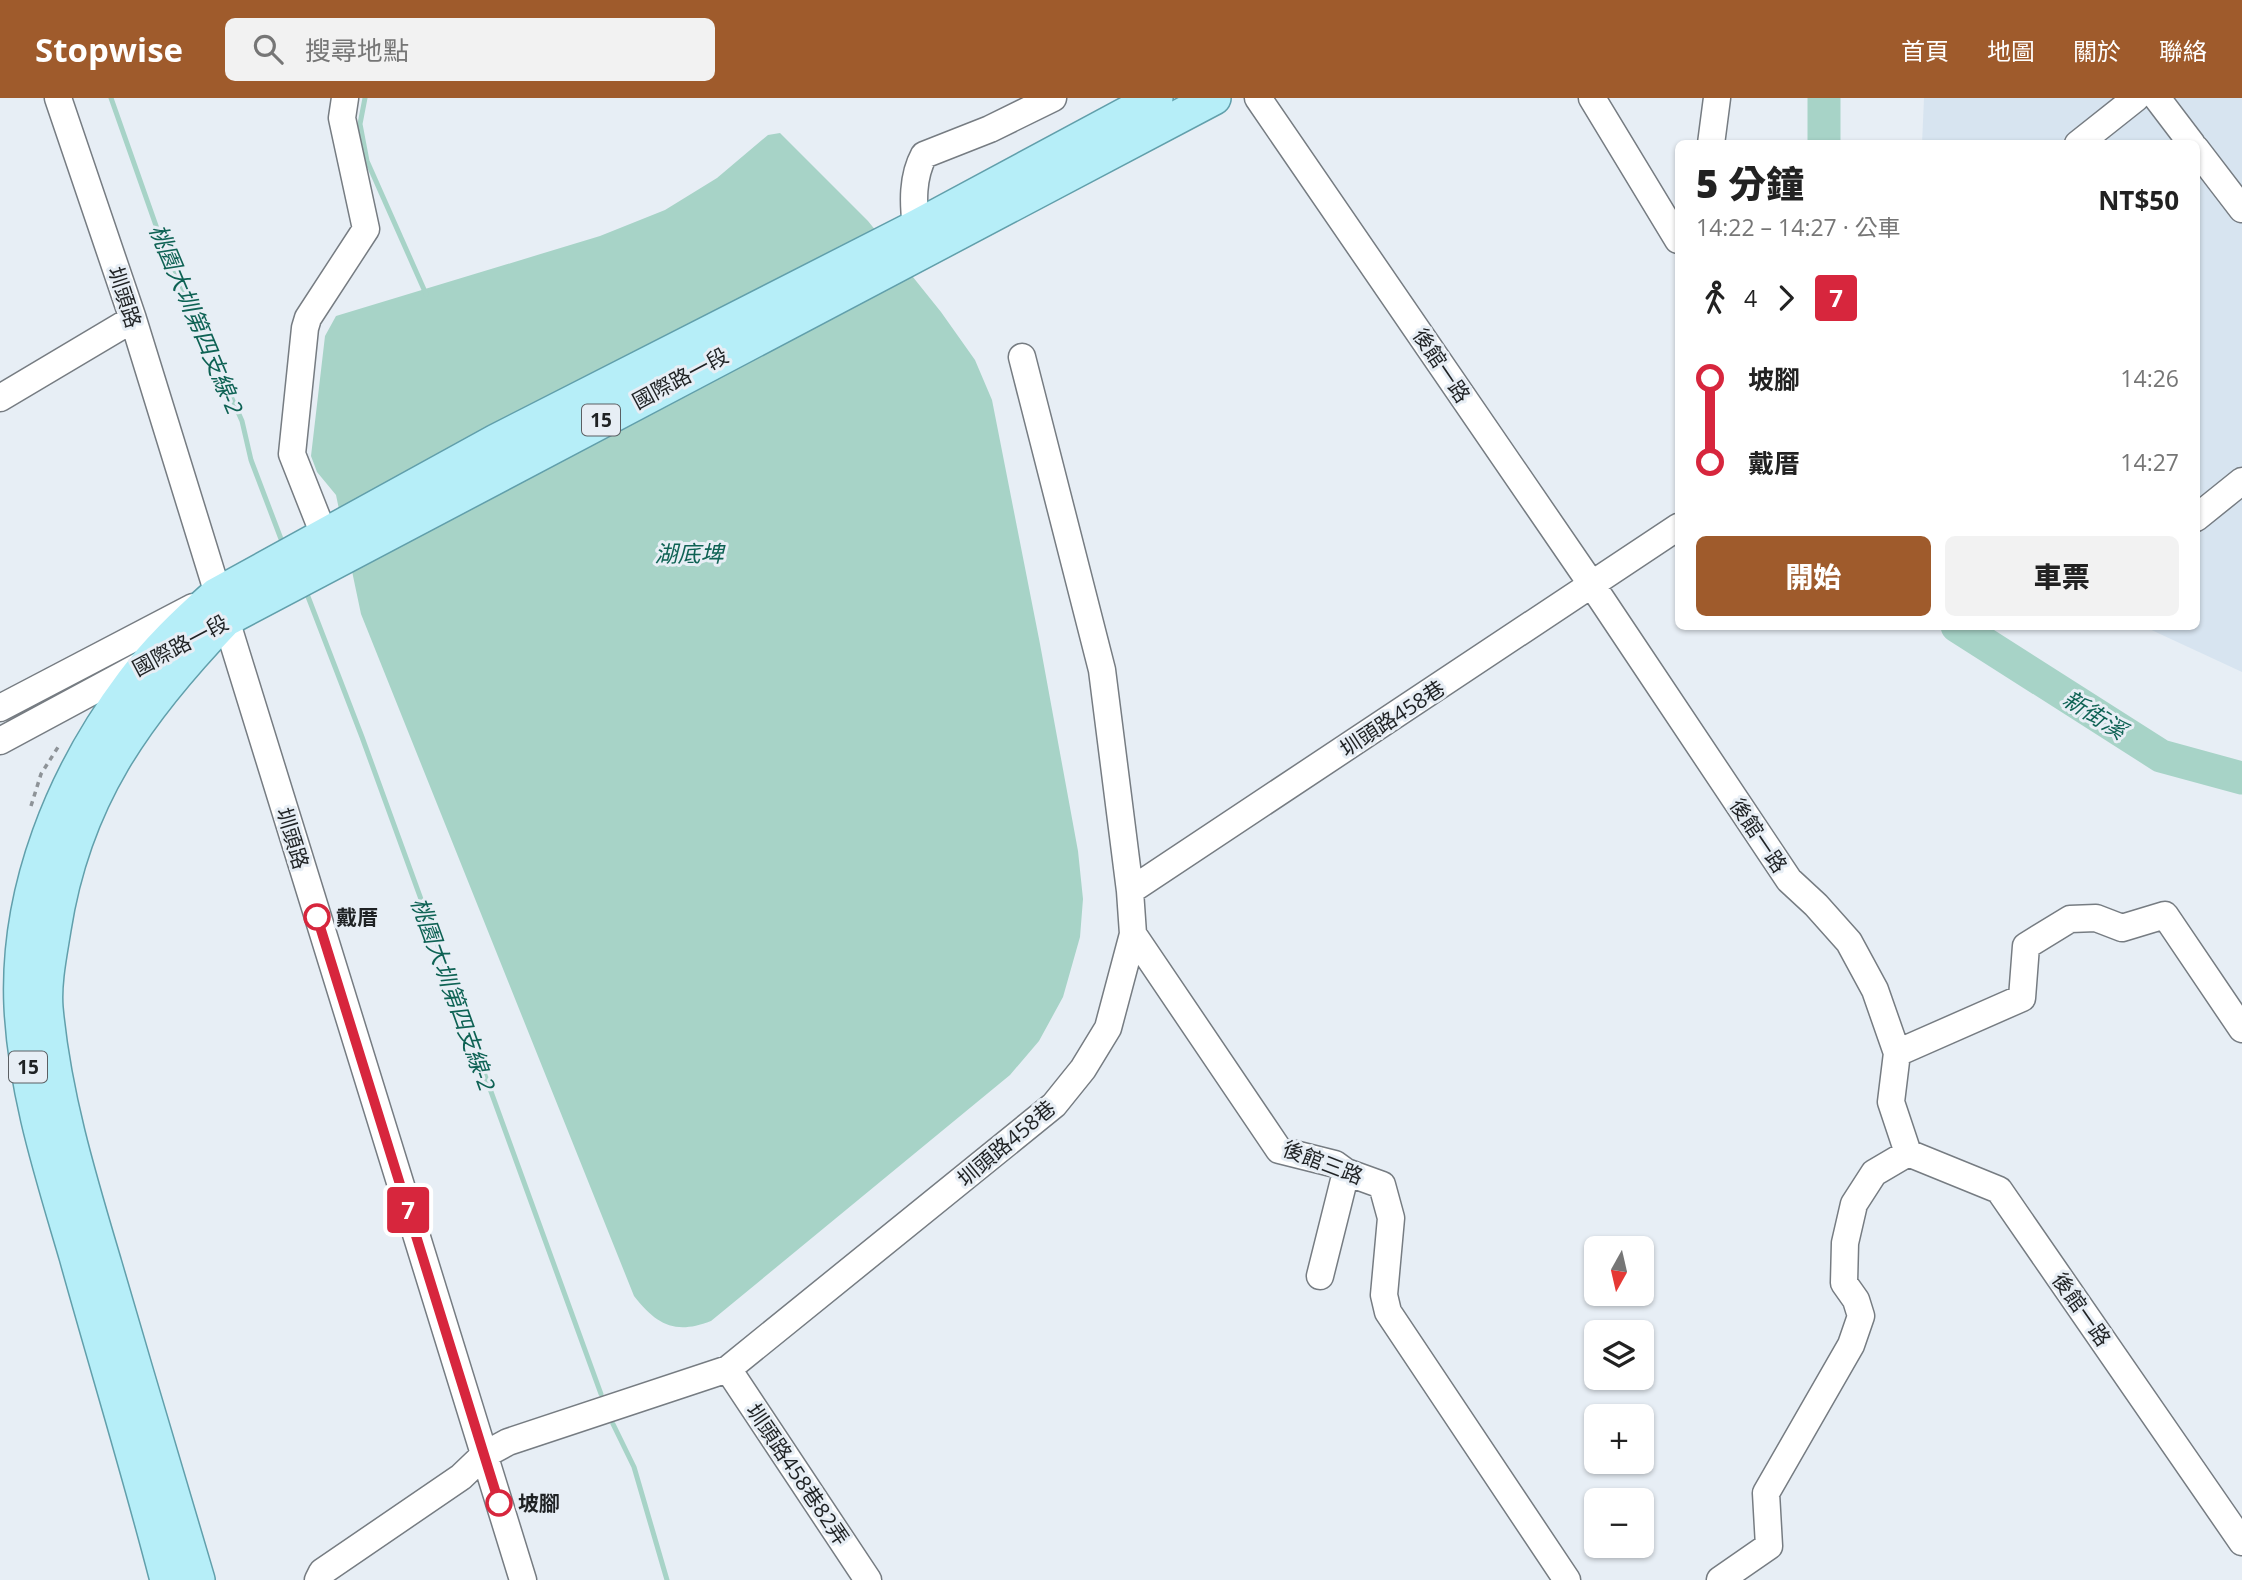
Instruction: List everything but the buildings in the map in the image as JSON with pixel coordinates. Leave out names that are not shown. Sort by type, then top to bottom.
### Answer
[{"type":"main road","name":"國際路一段","points":[[221,608],[324,535],[496,441],[916,227],[1156,98]]},
{"type":"main road","name":"國際路一段","points":[[221,608],[1214,98]]},
{"type":"main road","name":"15","points":[[167,1580],[37,1120],[21,1005],[23,951],[33,882],[49,835],[90,750],[150,660],[221,608]]},
{"type":"main road","name":"15","points":[[198,1580],[75,1164],[54,1075],[46,1004],[60,889],[95,793],[120,747],[221,608]]},
{"type":"street","name":"圳頭路","points":[[58,98],[133,320],[523,1580]]},
{"type":"street","points":[[324,535],[292,454],[309,318],[366,229],[342,118],[345,98]]},
{"type":"street","points":[[916,227],[913,205],[918,166],[924,155],[935,148],[990,130],[1053,98]]},
{"type":"street","name":"後館一路","points":[[1258,98],[1592,585],[1789,880],[1849,942],[1875,990],[1897,1053],[1891,1102],[1908,1153],[2000,1190],[2242,1542]]},
{"type":"street","points":[[1592,98],[1675,235]]},
{"type":"street","points":[[1712,140],[1717,98]]},
{"type":"street","points":[[2083,140],[2136,98]]},
{"type":"street","points":[[2157,98],[2189,140]]},
{"type":"street","points":[[2200,154],[2242,209]]},
{"type":"street","points":[[4,387],[133,320]]},
{"type":"street","points":[[1022,358],[1102,670],[1130,891]]},
{"type":"street","points":[[2200,515],[2242,481]]},
{"type":"street","name":"圳頭路458巷","points":[[318,1580],[321,1572],[461,1477],[484,1455],[508,1442],[728,1369],[1054,1105],[1083,1069],[1108,1028],[1133,934],[1130,891],[1675,529]]},
{"type":"street","name":"國際路一段","points":[[0,708],[221,608]]},
{"type":"street","name":"國際路一段","points":[[0,741],[150,660]]},
{"type":"street","points":[[1897,1053],[2022,998],[2026,946],[2070,919],[2096,918],[2122,928],[2165,915],[2242,1030]]},
{"type":"street","name":"後館三路","points":[[1133,934],[1279,1150],[1335,1164],[1346,1172],[1381,1185],[1391,1218],[1384,1295],[1388,1312],[1567,1580]]},
{"type":"street","points":[[1720,1580],[1769,1546],[1766,1493],[1851,1345],[1861,1316],[1856,1300],[1844,1283],[1845,1243],[1854,1203],[1874,1173],[1908,1153]]},
{"type":"street","points":[[1320,1276],[1346,1172]]},
{"type":"street","name":"圳頭路458巷82弄","points":[[728,1369],[868,1580]]},
{"type":"shaded area","points":[[1924,98],[2242,98],[2242,672],[2151,630],[2200,630],[2200,140],[1922,140]]},
{"type":"water","name":"湖底埤","points":[[780,133],[868,221],[941,312],[975,360],[992,400],[1078,851],[1083,899],[1080,937],[1063,997],[1039,1041],[1010,1075],[711,1321],[677,1327],[659,1320],[634,1296],[361,614],[336,495],[317,472],[311,456],[325,336],[336,316],[600,236],[665,210],[717,178],[768,135]]},
{"type":"waterway","name":"桃園大圳第四支線-2","points":[[111,98],[160,237],[242,421],[251,460],[281,539]]},
{"type":"waterway","points":[[365,98],[360,124],[367,161],[426,294]]},
{"type":"waterway","name":"新街溪","points":[[1824,98],[1824,140]]},
{"type":"waterway","name":"桃園大圳第四支線-2","points":[[307,594],[362,737],[601,1394]]},
{"type":"waterway","name":"新街溪","points":[[1963,630],[2161,756],[2242,778]]},
{"type":"waterway","name":"桃園大圳第四支線-2","points":[[613,1424],[634,1467],[667,1580]]},
{"type":"bus line","name":"7","points":[[317,917],[499,1503]]},
{"type":"place","name":"戴厝","points":[[317,917]]},
{"type":"place","name":"坡腳","points":[[499,1503]]}]
